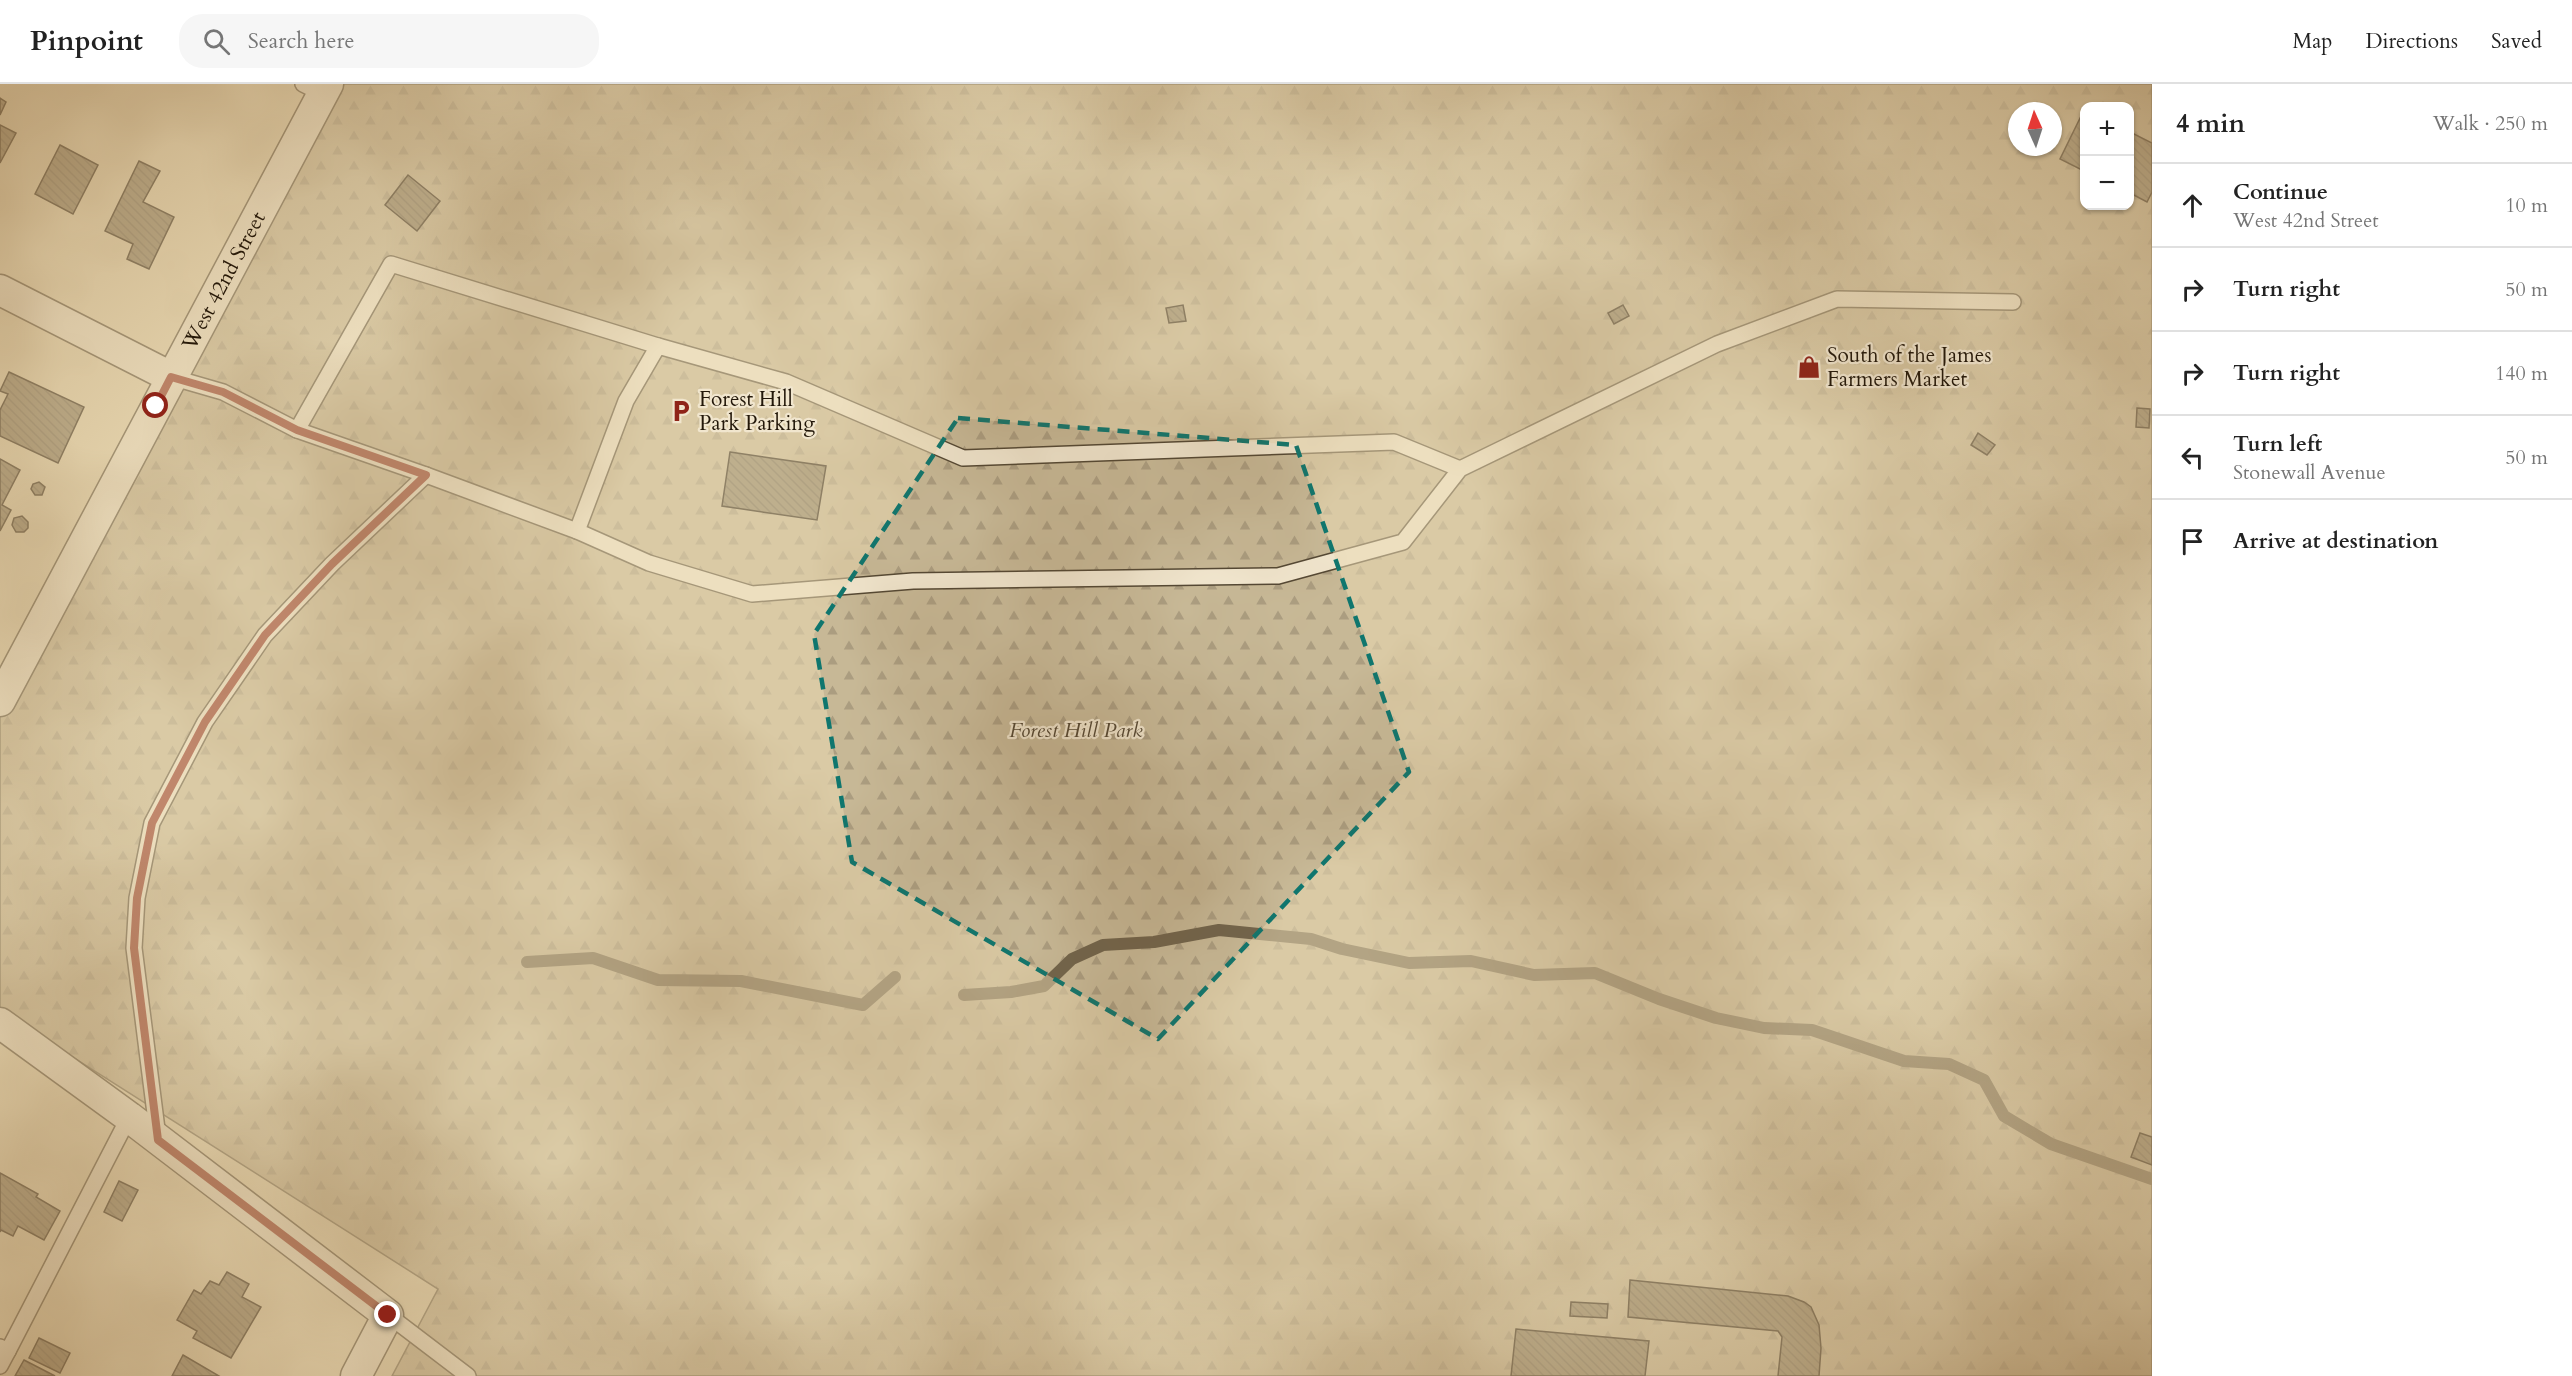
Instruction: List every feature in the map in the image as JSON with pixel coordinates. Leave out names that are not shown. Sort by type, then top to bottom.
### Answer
[{"type":"street","name":"West 42nd Street","points":[[0,701],[171,377],[318,87]]},
{"type":"street","points":[[0,290],[171,377]]},
{"type":"street","points":[[0,1023],[129,1117],[388,1315],[357,1376]]},
{"type":"lane","points":[[297,430],[391,264],[658,346],[786,382],[963,458],[1394,442],[1460,470]]},
{"type":"lane","points":[[171,377],[223,392],[297,430],[577,531],[649,563],[752,594],[913,581],[1278,576],[1403,542],[1460,470],[1717,344],[1837,299],[2013,302]]},
{"type":"lane","points":[[577,531],[626,401],[658,346]]},
{"type":"lane","points":[[158,1140],[134,948],[137,898],[152,823],[205,722],[265,635],[332,564],[426,475]]},
{"type":"lane","points":[[0,1366],[4,1349],[129,1117]]},
{"type":"lane","points":[[388,1315],[468,1376]]},
{"type":"highlighted area","points":[[958,418],[1296,445],[1409,772],[1158,1039],[852,862],[814,634]]},
{"type":"green space","name":"Forest Hill Park","points":[[328,84],[2152,84],[2152,1376],[392,1376],[438,1289],[0,1011],[0,701]]},
{"type":"building","points":[[0,98],[6,102],[0,115]]},
{"type":"building","points":[[2080,118],[2080,169],[2060,159]]},
{"type":"building","points":[[0,125],[16,133],[0,163]]},
{"type":"building","points":[[2134,134],[2152,143],[2152,192],[2147,202],[2134,195]]},
{"type":"building","points":[[60,145],[98,165],[73,214],[35,194]]},
{"type":"building","points":[[139,161],[160,171],[143,202],[174,217],[149,269],[127,259],[133,244],[105,231]]},
{"type":"building","points":[[408,175],[440,201],[417,231],[385,205]]},
{"type":"building","points":[[1183,305],[1186,321],[1169,323],[1166,308]]},
{"type":"building","points":[[1623,305],[1629,316],[1614,324],[1608,313]]},
{"type":"building","points":[[9,372],[84,407],[58,463],[0,436],[0,410],[8,394],[0,391]]},
{"type":"building","points":[[2137,408],[2150,409],[2149,428],[2136,427]]},
{"type":"building","points":[[1978,433],[1995,445],[1987,455],[1971,445]]},
{"type":"building","points":[[730,452],[826,466],[817,520],[722,506]]},
{"type":"building","points":[[0,459],[20,470],[2,505],[11,510],[0,531]]},
{"type":"building","points":[[39,482],[45,487],[42,495],[35,495],[31,489],[33,484]]},
{"type":"building","points":[[22,516],[28,522],[28,528],[24,532],[16,532],[12,525],[14,518]]},
{"type":"building","points":[[2140,1133],[2152,1137],[2152,1165],[2131,1157]]},
{"type":"building","points":[[0,1173],[38,1194],[36,1197],[60,1211],[44,1240],[18,1226],[13,1236],[1,1230],[0,1232]]},
{"type":"building","points":[[119,1181],[138,1190],[122,1221],[104,1212]]},
{"type":"building","points":[[227,1272],[249,1284],[242,1297],[261,1307],[231,1358],[193,1338],[197,1331],[177,1320],[194,1290],[201,1294],[210,1281],[219,1285]]},
{"type":"building","points":[[1630,1280],[1788,1296],[1804,1302],[1811,1307],[1819,1325],[1821,1348],[1819,1376],[1778,1376],[1782,1337],[1778,1331],[1628,1317]]},
{"type":"building","points":[[1571,1302],[1608,1304],[1607,1318],[1570,1316]]},
{"type":"building","points":[[1516,1329],[1649,1341],[1645,1376],[1511,1376]]},
{"type":"building","points":[[39,1338],[70,1353],[60,1373],[29,1358]]},
{"type":"building","points":[[183,1355],[219,1376],[172,1376]]},
{"type":"building","points":[[24,1360],[55,1376],[15,1376]]},
{"type":"waterway","points":[[964,995],[1011,992],[1044,986],[1072,959],[1103,945],[1154,942],[1219,930],[1311,939],[1342,949],[1409,963],[1471,961],[1534,975],[1595,973],[1659,999],[1716,1018],[1764,1028],[1812,1030],[1904,1061],[1949,1064],[1984,1080],[2004,1116],[2051,1144],[2152,1179]]},
{"type":"waterway","points":[[527,962],[593,958],[658,980],[741,981],[863,1005],[895,977]]},
{"type":"place","name":"South of the James Farmers Market","points":[[1809,367]]},
{"type":"place","name":"Forest Hill Park Parking","points":[[681,411]]},
{"type":"route","points":[[156,406],[171,377],[223,392],[297,430],[426,475],[332,564],[265,635],[205,722],[152,823],[137,898],[134,948],[158,1140],[388,1315]]}]
